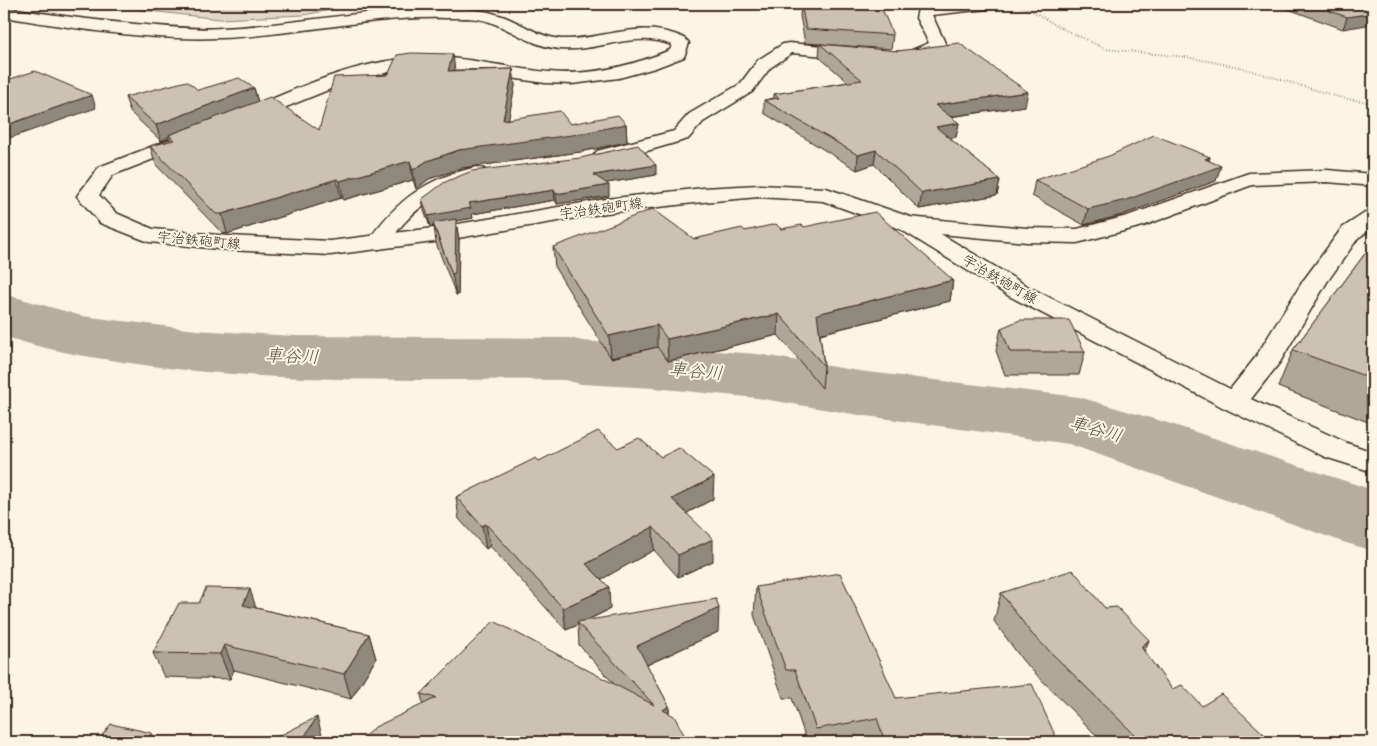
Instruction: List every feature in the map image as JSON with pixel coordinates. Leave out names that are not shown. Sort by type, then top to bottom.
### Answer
[{"type":"main road","points":[[589,158],[681,136],[696,118],[746,88],[764,64],[789,48],[913,56],[938,45],[924,18],[924,12],[951,7],[987,4]]},
{"type":"main road","points":[[4,12],[102,26],[203,34],[232,33],[428,13],[477,14],[494,17],[517,30],[558,44],[581,44],[646,32],[669,36],[681,43],[678,53],[646,67],[595,77],[555,78],[455,63],[413,63],[382,68],[333,82],[226,125]]},
{"type":"main road","name":"宇治鉄砲町線","points":[[199,135],[106,171],[88,196],[108,218],[149,235],[229,243],[330,248],[434,235],[606,206],[703,195],[759,191],[826,196],[908,224],[1018,290],[1234,402],[1336,450],[1373,462]]},
{"type":"main road","points":[[379,242],[398,216],[438,186],[469,174],[497,170]]},
{"type":"main road","points":[[908,224],[1027,235],[1077,236],[1135,221],[1249,179],[1327,176],[1373,180]]},
{"type":"main road","points":[[1234,402],[1266,362],[1315,281],[1350,233],[1373,218]]},
{"type":"path","points":[[1011,4],[1029,9],[1059,28],[1106,49],[1186,58],[1239,67],[1342,98],[1373,103]]},
{"type":"shaded area","points":[[88,4],[365,4],[303,15],[220,19]]},
{"type":"building","points":[[801,4],[880,4],[893,35],[806,29]]},
{"type":"building","points":[[1310,4],[1373,4],[1373,13],[1347,17]]},
{"type":"building","points":[[959,43],[1028,92],[935,105],[959,123],[936,127],[1000,180],[922,193],[876,150],[858,155],[764,100],[779,98],[774,94],[862,80],[820,44],[898,51]]},
{"type":"building","points":[[411,53],[453,54],[448,71],[513,69],[503,120],[560,111],[570,124],[618,115],[626,124],[579,134],[459,150],[427,161],[413,170],[410,161],[340,181],[337,179],[222,214],[216,214],[150,146],[174,140],[169,135],[270,97],[319,130],[334,77],[388,75],[397,55]]},
{"type":"building","points":[[35,71],[92,95],[4,126],[4,81]]},
{"type":"building","points":[[239,78],[254,88],[156,125],[125,97],[187,81],[198,90]]},
{"type":"building","points":[[1154,135],[1210,157],[1205,159],[1221,166],[1126,200],[1088,209],[1035,180],[1109,156]]},
{"type":"building","points":[[638,145],[656,165],[594,175],[609,185],[556,194],[554,190],[469,203],[471,208],[428,216],[422,199],[445,182],[472,171],[580,158]]},
{"type":"building","points":[[653,209],[694,239],[742,228],[745,231],[776,224],[781,229],[802,225],[804,227],[875,212],[953,280],[817,314],[824,366],[779,314],[667,339],[657,325],[609,336],[553,247]]},
{"type":"building","points":[[456,219],[455,273],[452,274],[433,223]]},
{"type":"building","points":[[1373,243],[1373,379],[1293,350]]},
{"type":"building","points":[[1020,320],[1069,320],[1085,352],[1010,352],[1001,328]]},
{"type":"building","points":[[598,431],[618,448],[639,438],[661,457],[679,448],[714,477],[672,499],[713,539],[678,555],[653,527],[586,564],[609,587],[563,608],[486,524],[482,526],[456,497],[536,458],[539,461]]},
{"type":"building","points":[[1073,570],[1105,608],[1117,607],[1149,640],[1141,647],[1172,689],[1182,685],[1202,706],[1221,694],[1264,734],[1247,742],[1122,742],[1136,736],[1031,633],[1001,593]]},
{"type":"building","points":[[840,573],[896,698],[1032,684],[1058,742],[885,742],[877,718],[816,729],[795,670],[786,670],[756,587]]},
{"type":"building","points":[[206,588],[250,589],[243,605],[369,634],[344,674],[224,645],[220,654],[153,653],[179,603],[199,603]]},
{"type":"building","points":[[716,599],[719,608],[637,646],[669,706],[663,710],[674,716],[688,742],[358,742],[375,727],[436,698],[421,694],[494,621],[654,705],[577,622]]},
{"type":"building","points":[[317,717],[301,742],[267,742]]},
{"type":"building","points":[[111,724],[152,733],[145,742],[97,742]]},
{"type":"waterway","name":"車谷川","points":[[4,314],[45,328],[82,336],[196,351],[293,357],[570,359],[581,363],[757,376],[859,393],[1079,421],[1373,521]]}]
